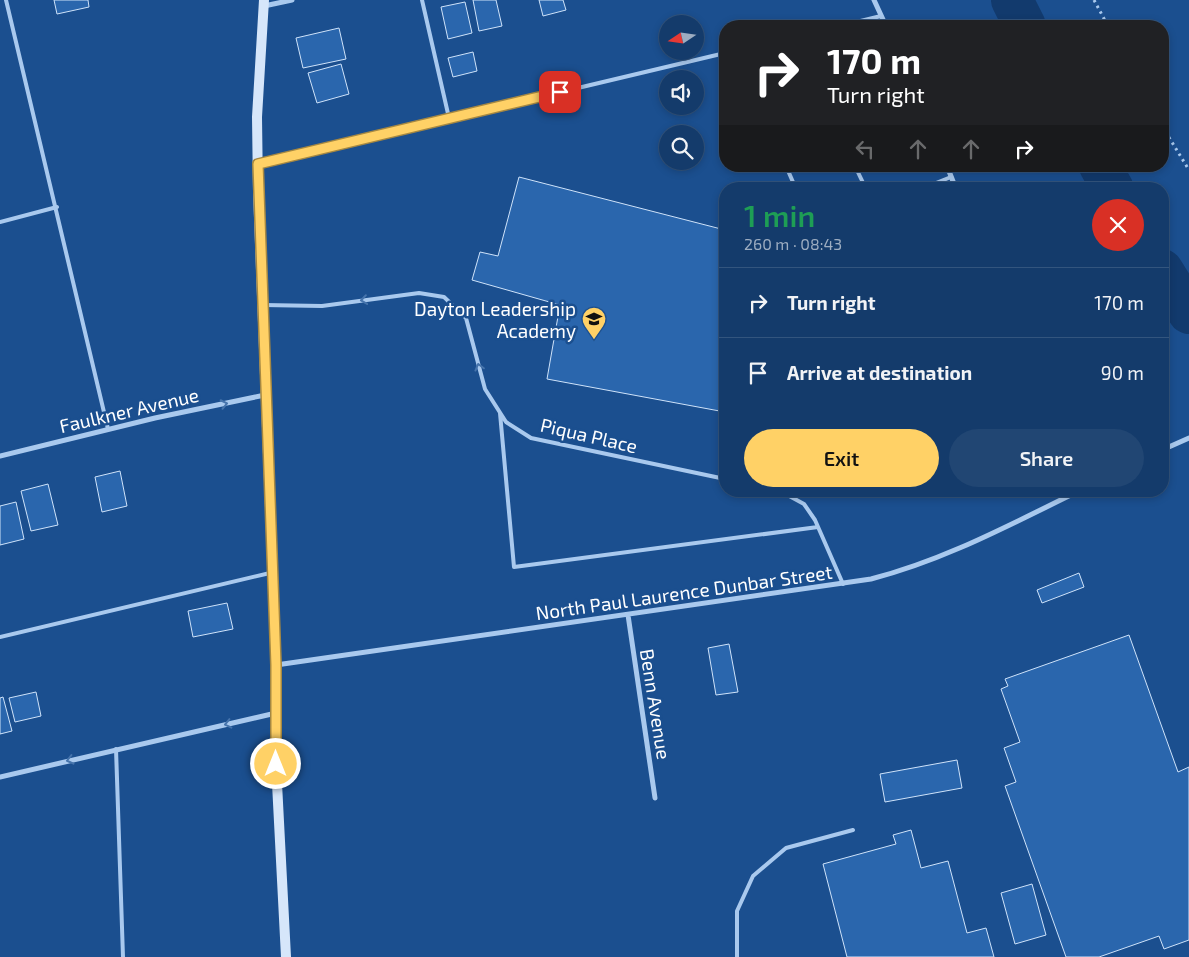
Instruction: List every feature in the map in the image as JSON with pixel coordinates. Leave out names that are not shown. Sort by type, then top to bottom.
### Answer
[{"type":"street","points":[[286,957],[276,764],[276,665],[262,305],[258,117],[264,3],[292,0]]},
{"type":"street","points":[[874,0],[884,20]]},
{"type":"street","points":[[949,172],[953,182]]},
{"type":"street","name":"Faulkner Avenue","points":[[0,456],[108,429],[266,395]]},
{"type":"street","points":[[1169,447],[1189,438]]},
{"type":"street","name":"North Paul Laurence Dunbar Street","points":[[276,665],[843,584],[911,568],[949,554],[1067,497]]},
{"type":"street","name":"Benn Avenue","points":[[628,615],[655,798]]},
{"type":"street","points":[[0,777],[276,713]]},
{"type":"lane","points":[[6,0],[57,207],[108,429]]},
{"type":"lane","points":[[422,0],[449,118]]},
{"type":"lane","points":[[865,20],[882,16]]},
{"type":"lane","points":[[258,164],[719,54]]},
{"type":"lane","points":[[938,182],[951,177]]},
{"type":"lane","points":[[0,222],[57,207]]},
{"type":"lane","name":"Piqua Place","points":[[262,305],[322,306],[418,293],[444,297],[466,318],[485,389],[506,422],[531,438],[719,478]]},
{"type":"lane","points":[[500,411],[514,567],[818,528]]},
{"type":"lane","points":[[791,497],[804,504],[818,528],[843,584]]},
{"type":"lane","points":[[0,637],[272,573]]},
{"type":"lane","points":[[116,749],[123,957]]},
{"type":"lane","points":[[737,957],[737,910],[754,876],[786,848],[853,830]]},
{"type":"path","points":[[1094,0],[1105,20]]},
{"type":"path","points":[[1169,137],[1189,170]]},
{"type":"building","points":[[54,0],[88,0],[89,7],[57,14]]},
{"type":"building","points":[[473,0],[496,0],[502,26],[479,31]]},
{"type":"building","points":[[539,0],[563,0],[566,10],[543,16]]},
{"type":"building","points":[[465,2],[472,33],[448,39],[441,7]]},
{"type":"building","points":[[339,28],[346,59],[303,68],[296,38]]},
{"type":"building","points":[[473,52],[477,71],[453,77],[448,58]]},
{"type":"building","points":[[341,64],[349,94],[317,103],[308,73]]},
{"type":"building","points":[[519,177],[719,228],[719,411],[547,379],[560,305],[472,280],[480,252],[498,256]]},
{"type":"building","points":[[120,471],[127,506],[102,512],[95,477]]},
{"type":"building","points":[[48,484],[58,525],[31,531],[21,491]]},
{"type":"building","points":[[16,502],[24,539],[0,545],[0,506]]},
{"type":"building","points":[[1079,573],[1084,587],[1042,603],[1037,590]]},
{"type":"building","points":[[227,603],[233,629],[193,637],[188,611]]},
{"type":"building","points":[[1129,635],[1178,772],[1189,767],[1189,940],[1164,949],[1159,936],[1099,957],[1066,957],[1005,786],[1016,782],[1004,748],[1020,742],[1001,689],[1008,686],[1005,679]]},
{"type":"building","points":[[729,644],[738,692],[716,695],[708,648]]},
{"type":"building","points":[[36,692],[41,716],[15,722],[9,698]]},
{"type":"building","points":[[3,697],[12,731],[0,734],[0,698]]},
{"type":"building","points":[[957,760],[962,788],[885,802],[880,774]]},
{"type":"building","points":[[911,830],[921,868],[948,861],[967,933],[986,928],[994,957],[847,957],[823,864],[896,844],[893,835]]},
{"type":"building","points":[[1032,884],[1046,935],[1015,944],[1001,893]]},
{"type":"waterway","points":[[1012,0],[1022,20]]},
{"type":"waterway","points":[[1103,172],[1109,182]]},
{"type":"waterway","points":[[1169,281],[1189,313]]},
{"type":"place","name":"Dayton Leadership Academy","points":[[594,340]]},
{"type":"route","points":[[276,764],[276,665],[258,164],[560,92]]}]
